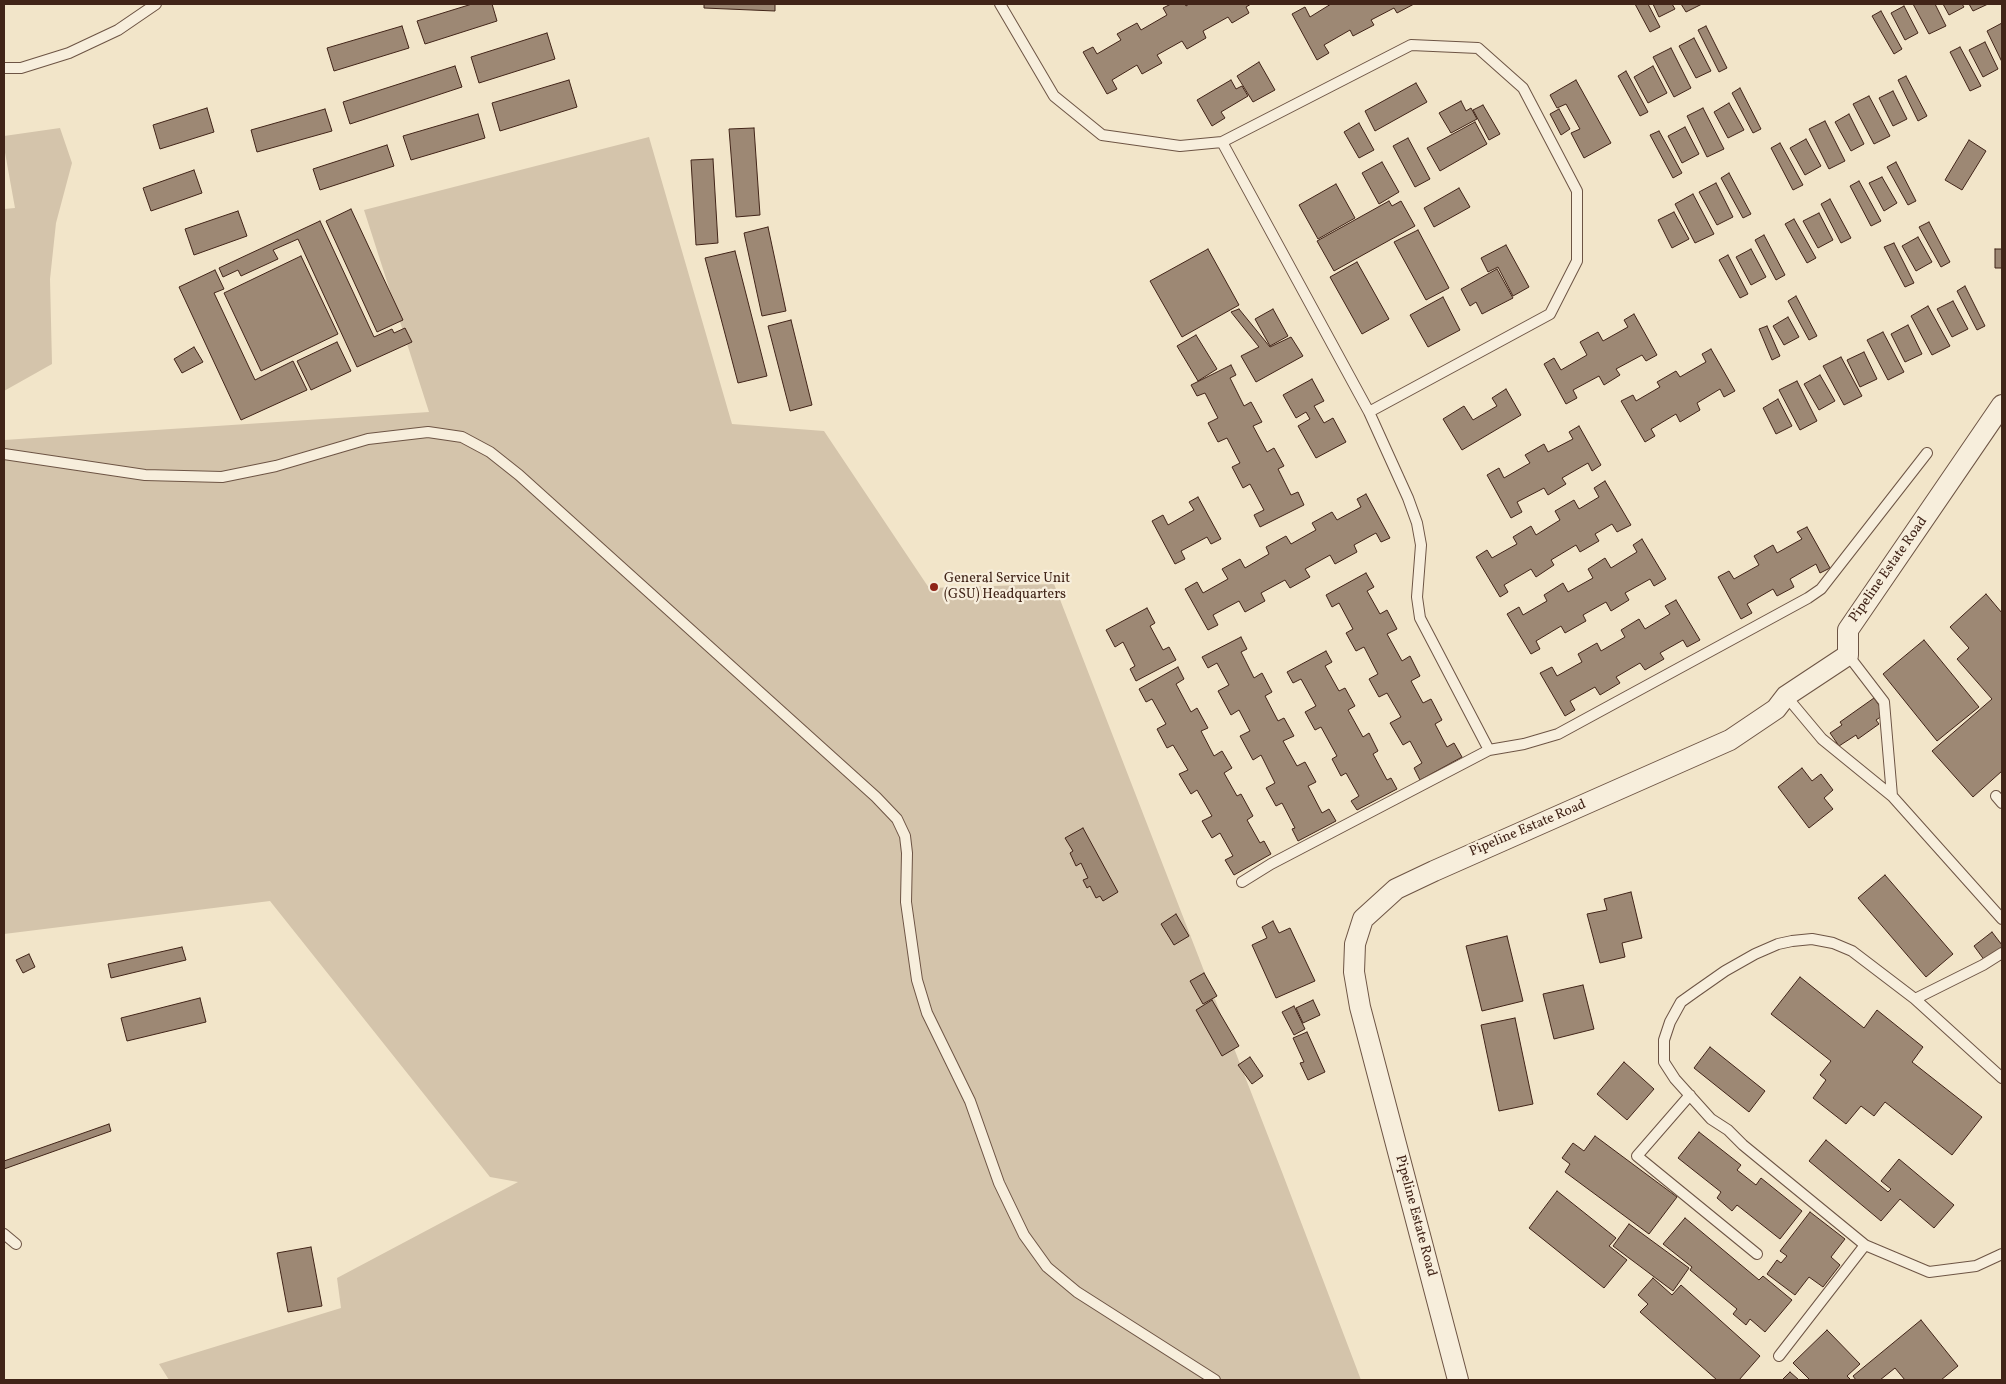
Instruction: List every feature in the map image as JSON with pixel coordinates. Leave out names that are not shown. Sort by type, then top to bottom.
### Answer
[{"type":"street","name":"Pipeline Estate Road","points":[[1458,1380],[1360,1007],[1354,972],[1355,944],[1363,920],[1396,890],[1434,871],[1730,740],[1776,709],[1786,696],[1848,655],[1848,630],[2002,405]]},
{"type":"lane","points":[[4,68],[21,68],[69,53],[118,30],[156,4]]},
{"type":"lane","points":[[1000,4],[1054,96],[1102,135],[1180,146],[1222,142],[1411,45],[1478,48],[1522,88],[1576,191],[1577,261],[1550,314],[1369,412]]},
{"type":"lane","points":[[1222,142],[1369,412],[1417,523],[1421,545],[1417,597],[1420,618],[1489,750]]},
{"type":"lane","points":[[4,454],[145,475],[222,477],[276,466],[368,439],[428,432],[462,437],[490,452],[519,475],[861,784],[897,819],[905,836],[906,902],[919,988],[927,1013],[970,1102],[999,1183],[1024,1236],[1047,1267],[1078,1292],[1215,1380]]},
{"type":"lane","points":[[1242,882],[1270,864],[1489,750],[1524,744],[1558,734],[1808,598],[1821,589],[1927,453]]},
{"type":"lane","points":[[1848,655],[1884,702],[1892,796]]},
{"type":"lane","points":[[1786,696],[1822,739],[1892,796],[2002,919]]},
{"type":"lane","points":[[2002,1078],[1915,1000],[1852,951],[1833,943],[1812,939],[1778,944],[1725,971],[1681,1002],[1664,1040],[1664,1062],[1711,1119],[1728,1130],[1743,1145],[1865,1245],[1929,1272],[1976,1266],[2002,1254]]},
{"type":"lane","points":[[1915,1000],[1983,965],[2002,953]]},
{"type":"lane","points":[[1690,1095],[1637,1156],[1757,1254]]},
{"type":"lane","points":[[4,1234],[16,1244]]},
{"type":"lane","points":[[1779,1356],[1865,1245]]},
{"type":"shaded area","points":[[60,128],[72,163],[56,223],[50,279],[52,364],[4,391],[4,209],[15,208],[4,147],[4,136]]},
{"type":"shaded area","points":[[649,137],[732,424],[824,431],[929,588],[1054,584],[1361,1380],[169,1380],[159,1364],[341,1308],[337,1278],[518,1182],[490,1177],[270,901],[4,934],[4,440],[429,412],[364,210]]},
{"type":"building","points":[[472,4],[492,4],[497,21],[425,44],[417,21]]},
{"type":"building","points":[[704,4],[775,4],[775,11],[704,8]]},
{"type":"building","points":[[1171,4],[1185,4],[1186,6],[1189,4],[1251,4],[1246,7],[1249,13],[1232,23],[1228,17],[1203,31],[1206,38],[1187,49],[1182,41],[1157,55],[1162,63],[1142,74],[1137,65],[1112,80],[1117,89],[1107,94],[1083,52],[1093,47],[1097,54],[1121,40],[1117,34],[1137,23],[1141,30],[1167,15],[1163,8]]},
{"type":"building","points":[[1331,4],[1414,4],[1397,13],[1394,8],[1371,20],[1374,25],[1353,36],[1350,30],[1324,45],[1329,53],[1317,60],[1292,14],[1305,7],[1310,17]]},
{"type":"building","points":[[1635,4],[1648,4],[1660,27],[1650,32]]},
{"type":"building","points":[[1653,4],[1672,4],[1675,9],[1659,17]]},
{"type":"building","points":[[1681,4],[1702,4],[1686,12]]},
{"type":"building","points":[[1913,4],[1935,4],[1946,26],[1929,34]]},
{"type":"building","points":[[1943,4],[1962,4],[1964,7],[1949,15]]},
{"type":"building","points":[[1969,4],[1988,4],[1973,11]]},
{"type":"building","points":[[1904,6],[1918,33],[1905,40],[1891,13]]},
{"type":"building","points":[[1881,11],[1902,49],[1894,54],[1872,16]]},
{"type":"building","points":[[2002,23],[2002,62],[1987,31]]},
{"type":"building","points":[[402,26],[409,48],[334,71],[327,48]]},
{"type":"building","points":[[1706,26],[1727,68],[1719,72],[1698,30]]},
{"type":"building","points":[[547,33],[555,59],[479,83],[471,57]]},
{"type":"building","points":[[1694,38],[1711,71],[1696,78],[1679,46]]},
{"type":"building","points":[[1985,42],[1998,69],[1983,77],[1969,50]]},
{"type":"building","points":[[1960,47],[1981,86],[1970,91],[1950,52]]},
{"type":"building","points":[[1671,48],[1691,88],[1674,97],[1653,57]]},
{"type":"building","points":[[1259,62],[1275,90],[1253,102],[1237,76]]},
{"type":"building","points":[[455,66],[462,87],[350,124],[343,102]]},
{"type":"building","points":[[1653,66],[1667,93],[1648,103],[1634,77]]},
{"type":"building","points":[[1626,71],[1648,112],[1640,116],[1618,76]]},
{"type":"building","points":[[1906,76],[1927,116],[1918,121],[1898,80]]},
{"type":"building","points":[[569,80],[577,107],[500,131],[492,103]]},
{"type":"building","points":[[1231,80],[1236,89],[1242,86],[1248,96],[1221,112],[1225,118],[1212,126],[1197,100]]},
{"type":"building","points":[[1576,80],[1611,143],[1584,158],[1571,133],[1580,129],[1566,104],[1557,108],[1550,95]]},
{"type":"building","points":[[1416,83],[1427,102],[1375,131],[1365,111]]},
{"type":"building","points":[[1740,88],[1761,129],[1753,133],[1732,93]]},
{"type":"building","points":[[1893,91],[1907,119],[1893,126],[1879,98]]},
{"type":"building","points":[[1869,96],[1890,136],[1874,144],[1853,104]]},
{"type":"building","points":[[1461,101],[1466,111],[1471,108],[1477,119],[1451,133],[1439,113]]},
{"type":"building","points":[[1729,103],[1744,130],[1728,138],[1714,112]]},
{"type":"building","points":[[1483,105],[1500,134],[1489,140],[1473,110]]},
{"type":"building","points":[[207,108],[214,132],[160,149],[153,125]]},
{"type":"building","points":[[1703,108],[1724,149],[1707,157],[1687,116]]},
{"type":"building","points":[[325,109],[332,131],[257,152],[251,130]]},
{"type":"building","points":[[1559,109],[1570,129],[1561,135],[1550,114]]},
{"type":"building","points":[[478,114],[485,138],[411,160],[403,136]]},
{"type":"building","points":[[1849,114],[1864,144],[1851,151],[1835,122]]},
{"type":"building","points":[[1825,121],[1845,161],[1829,169],[1809,129]]},
{"type":"building","points":[[1475,122],[1487,144],[1440,171],[1427,148]]},
{"type":"building","points":[[1359,123],[1374,150],[1359,158],[1344,132]]},
{"type":"building","points":[[1685,127],[1699,154],[1682,163],[1668,136]]},
{"type":"building","points":[[754,128],[760,215],[736,217],[729,129]]},
{"type":"building","points":[[1659,131],[1682,173],[1673,178],[1650,135]]},
{"type":"building","points":[[1408,138],[1430,179],[1415,187],[1393,146]]},
{"type":"building","points":[[1806,139],[1821,166],[1805,175],[1790,148]]},
{"type":"building","points":[[1969,140],[1986,151],[1962,190],[1945,180]]},
{"type":"building","points":[[1780,143],[1803,185],[1793,190],[1771,148]]},
{"type":"building","points":[[387,145],[394,166],[320,190],[313,169]]},
{"type":"building","points":[[713,159],[718,243],[696,245],[691,160]]},
{"type":"building","points":[[1382,162],[1399,192],[1379,204],[1362,173]]},
{"type":"building","points":[[1896,162],[1916,201],[1908,205],[1887,167]]},
{"type":"building","points":[[194,170],[202,193],[151,211],[143,188]]},
{"type":"building","points":[[1729,173],[1751,214],[1743,218],[1721,178]]},
{"type":"building","points":[[1882,177],[1897,203],[1884,211],[1869,183]]},
{"type":"building","points":[[1859,181],[1881,221],[1871,226],[1850,186]]},
{"type":"building","points":[[1716,183],[1733,217],[1717,225],[1699,192]]},
{"type":"building","points":[[1336,184],[1355,218],[1318,239],[1299,205]]},
{"type":"building","points":[[1459,188],[1470,207],[1434,227],[1424,208]]},
{"type":"building","points":[[1693,194],[1714,234],[1695,243],[1675,204]]},
{"type":"building","points":[[1830,199],[1851,238],[1841,243],[1821,204]]},
{"type":"building","points":[[1389,201],[1392,206],[1401,201],[1415,226],[1334,271],[1317,241]]},
{"type":"building","points":[[351,209],[403,320],[377,332],[326,221]]},
{"type":"building","points":[[238,211],[247,236],[194,255],[185,229]]},
{"type":"building","points":[[1674,212],[1689,239],[1672,248],[1658,220]]},
{"type":"building","points":[[1819,213],[1833,240],[1818,248],[1803,221]]},
{"type":"building","points":[[1794,219],[1816,258],[1807,263],[1785,224]]},
{"type":"building","points":[[320,221],[374,337],[392,329],[394,333],[405,328],[412,342],[357,367],[298,239],[273,250],[278,259],[241,276],[238,270],[223,277],[219,268]]},
{"type":"building","points":[[1929,222],[1950,262],[1941,267],[1919,227]]},
{"type":"building","points":[[768,227],[786,311],[762,316],[744,233]]},
{"type":"building","points":[[1418,230],[1449,288],[1426,300],[1394,242]]},
{"type":"building","points":[[1764,235],[1785,275],[1776,280],[1755,240]]},
{"type":"building","points":[[1918,237],[1932,262],[1916,271],[1902,246]]},
{"type":"building","points":[[1894,243],[1914,283],[1905,287],[1884,247]]},
{"type":"building","points":[[1506,245],[1529,287],[1513,296],[1498,267],[1488,272],[1481,258]]},
{"type":"building","points":[[1208,249],[1239,305],[1182,337],[1150,281]]},
{"type":"building","points":[[1751,249],[1766,277],[1751,285],[1736,257]]},
{"type":"building","points":[[1995,249],[2002,249],[2002,268],[1995,268]]},
{"type":"building","points":[[735,251],[767,376],[738,383],[705,258]]},
{"type":"building","points":[[1728,255],[1748,294],[1740,298],[1719,260]]},
{"type":"building","points":[[301,256],[338,334],[261,371],[224,293]]},
{"type":"building","points":[[1357,262],[1389,319],[1362,334],[1330,277]]},
{"type":"building","points":[[1497,269],[1513,298],[1482,314],[1476,302],[1470,306],[1461,289]]},
{"type":"building","points":[[215,270],[224,289],[214,293],[255,380],[293,361],[307,390],[241,420],[179,287]]},
{"type":"building","points":[[1965,286],[1985,326],[1977,330],[1957,291]]},
{"type":"building","points":[[1796,296],[1817,336],[1809,340],[1788,301]]},
{"type":"building","points":[[1443,297],[1460,330],[1428,347],[1410,315]]},
{"type":"building","points":[[1953,301],[1968,329],[1952,337],[1937,309]]},
{"type":"building","points":[[1928,306],[1950,346],[1932,355],[1911,316]]},
{"type":"building","points":[[1239,309],[1270,347],[1291,337],[1303,356],[1256,382],[1241,356],[1259,347],[1231,312]]},
{"type":"building","points":[[1273,309],[1288,336],[1270,346],[1255,319]]},
{"type":"building","points":[[1634,314],[1657,355],[1646,361],[1642,355],[1616,369],[1620,375],[1604,385],[1599,376],[1573,390],[1577,398],[1566,404],[1544,364],[1554,358],[1561,370],[1587,355],[1580,342],[1598,332],[1603,341],[1628,327],[1624,320]]},
{"type":"building","points":[[1788,317],[1799,337],[1784,345],[1773,326]]},
{"type":"building","points":[[791,320],[812,405],[790,411],[768,326]]},
{"type":"building","points":[[1908,325],[1922,354],[1905,362],[1891,334]]},
{"type":"building","points":[[1767,326],[1780,356],[1772,360],[1759,329]]},
{"type":"building","points":[[1883,332],[1904,372],[1888,380],[1867,340]]},
{"type":"building","points":[[1196,335],[1217,369],[1198,381],[1177,346]]},
{"type":"building","points":[[337,342],[351,371],[311,390],[297,361]]},
{"type":"building","points":[[194,347],[203,362],[182,373],[174,359]]},
{"type":"building","points":[[1711,349],[1735,391],[1724,397],[1720,389],[1697,403],[1700,410],[1680,422],[1676,414],[1651,429],[1655,436],[1645,442],[1621,401],[1633,395],[1636,401],[1660,387],[1657,382],[1676,371],[1680,377],[1706,362],[1702,354]]},
{"type":"building","points":[[1864,352],[1877,379],[1860,387],[1847,360]]},
{"type":"building","points":[[1841,357],[1862,396],[1844,405],[1823,366]]},
{"type":"building","points":[[1231,365],[1236,375],[1230,378],[1244,406],[1251,402],[1262,422],[1253,426],[1267,452],[1274,448],[1284,466],[1278,469],[1291,495],[1298,492],[1304,505],[1260,527],[1254,515],[1264,510],[1250,484],[1243,488],[1232,467],[1240,463],[1227,438],[1218,442],[1208,423],[1218,418],[1205,393],[1197,396],[1191,385]]},
{"type":"building","points":[[1820,375],[1835,401],[1819,410],[1804,384]]},
{"type":"building","points":[[1312,379],[1324,401],[1314,406],[1324,423],[1333,418],[1346,442],[1316,458],[1298,426],[1310,419],[1306,412],[1296,418],[1283,395]]},
{"type":"building","points":[[1797,381],[1817,421],[1800,430],[1779,390]]},
{"type":"building","points":[[1506,389],[1521,415],[1462,450],[1443,419],[1464,406],[1473,420],[1497,406],[1492,398]]},
{"type":"building","points":[[1778,399],[1792,426],[1776,434],[1763,408]]},
{"type":"building","points":[[1579,426],[1601,465],[1592,471],[1588,463],[1562,478],[1566,484],[1548,495],[1544,488],[1517,502],[1522,512],[1511,518],[1487,475],[1499,468],[1504,478],[1530,463],[1525,455],[1544,444],[1548,452],[1573,439],[1569,432]]},
{"type":"building","points":[[1605,481],[1631,525],[1617,532],[1612,524],[1595,534],[1599,541],[1580,552],[1576,545],[1551,560],[1554,565],[1536,577],[1531,569],[1504,585],[1508,592],[1500,597],[1476,557],[1487,550],[1492,558],[1517,544],[1513,537],[1531,526],[1536,535],[1560,520],[1555,511],[1574,500],[1579,509],[1599,497],[1594,488]]},
{"type":"building","points":[[1366,494],[1390,538],[1381,542],[1376,533],[1354,545],[1357,552],[1335,564],[1330,555],[1305,569],[1310,577],[1290,588],[1285,580],[1261,593],[1265,601],[1245,612],[1239,601],[1213,615],[1218,625],[1208,630],[1185,589],[1197,582],[1203,593],[1228,579],[1222,569],[1240,559],[1245,568],[1269,554],[1266,547],[1286,536],[1291,544],[1316,530],[1312,523],[1332,512],[1337,520],[1361,507],[1357,499]]},
{"type":"building","points":[[1198,497],[1221,539],[1211,544],[1207,537],[1181,551],[1185,559],[1175,564],[1152,521],[1163,515],[1168,525],[1194,510],[1189,502]]},
{"type":"building","points":[[1807,527],[1830,568],[1820,573],[1816,564],[1790,579],[1794,587],[1777,596],[1773,589],[1747,604],[1752,613],[1741,619],[1718,577],[1729,571],[1734,579],[1759,565],[1754,556],[1773,545],[1777,553],[1802,539],[1797,532]]},
{"type":"building","points":[[1642,539],[1666,579],[1654,586],[1650,579],[1625,593],[1629,600],[1611,611],[1606,602],[1583,615],[1586,621],[1565,633],[1561,626],[1536,641],[1540,649],[1531,654],[1507,614],[1519,607],[1523,615],[1547,601],[1544,595],[1563,583],[1568,592],[1593,578],[1588,569],[1605,558],[1611,568],[1637,552],[1633,545]]},
{"type":"building","points":[[1366,573],[1374,587],[1367,591],[1380,614],[1387,610],[1397,629],[1387,634],[1402,661],[1410,656],[1420,676],[1411,681],[1423,703],[1431,699],[1442,720],[1435,724],[1447,747],[1454,743],[1462,757],[1420,780],[1414,768],[1422,763],[1410,741],[1403,745],[1390,723],[1401,717],[1387,693],[1379,697],[1369,679],[1378,674],[1364,647],[1356,651],[1346,633],[1353,629],[1339,603],[1332,607],[1326,595]]},
{"type":"building","points":[[1986,594],[2002,613],[2002,771],[1973,797],[1932,751],[1992,699],[1957,659],[1969,648],[1950,627]]},
{"type":"building","points":[[1676,600],[1700,640],[1687,647],[1683,640],[1660,653],[1664,659],[1645,670],[1640,663],[1616,677],[1620,683],[1600,695],[1595,687],[1570,701],[1575,710],[1565,716],[1540,673],[1552,667],[1557,676],[1582,662],[1578,654],[1597,643],[1601,651],[1625,637],[1621,630],[1639,619],[1645,629],[1670,614],[1665,606]]},
{"type":"building","points":[[1147,608],[1155,623],[1150,626],[1163,650],[1169,647],[1176,660],[1136,681],[1130,669],[1135,666],[1123,642],[1115,647],[1106,630]]},
{"type":"building","points":[[1241,637],[1247,649],[1241,652],[1254,678],[1262,673],[1272,692],[1265,696],[1278,721],[1284,718],[1294,736],[1283,741],[1297,766],[1305,762],[1316,782],[1308,786],[1322,813],[1329,809],[1336,821],[1298,841],[1292,829],[1295,828],[1282,803],[1276,806],[1266,788],[1275,783],[1261,755],[1253,760],[1240,736],[1250,731],[1239,710],[1231,715],[1218,691],[1229,685],[1217,663],[1208,668],[1202,657]]},
{"type":"building","points":[[1924,640],[1979,707],[1937,741],[1883,674]]},
{"type":"building","points":[[1326,651],[1332,662],[1325,666],[1339,691],[1345,688],[1355,706],[1348,710],[1363,737],[1369,733],[1378,751],[1373,754],[1387,780],[1391,778],[1397,789],[1357,810],[1351,801],[1359,796],[1346,773],[1341,776],[1332,759],[1337,756],[1321,727],[1315,730],[1305,712],[1316,706],[1301,679],[1293,683],[1287,672]]},
{"type":"building","points":[[1178,667],[1184,679],[1176,684],[1191,712],[1197,708],[1208,728],[1201,731],[1214,756],[1222,751],[1232,768],[1224,773],[1237,796],[1241,794],[1253,816],[1247,820],[1260,843],[1264,841],[1271,854],[1234,875],[1225,860],[1233,856],[1220,833],[1212,838],[1202,821],[1212,816],[1197,790],[1191,794],[1179,774],[1188,770],[1173,745],[1167,748],[1157,729],[1166,724],[1152,699],[1146,702],[1139,689]]},
{"type":"building","points":[[1874,698],[1885,714],[1876,720],[1879,724],[1858,739],[1856,735],[1839,746],[1830,733],[1842,725],[1840,722]]},
{"type":"building","points":[[1802,768],[1812,781],[1821,774],[1833,790],[1824,798],[1833,809],[1809,828],[1778,787]]},
{"type":"building","points":[[1083,828],[1118,892],[1103,901],[1100,896],[1096,898],[1090,886],[1087,888],[1083,880],[1088,878],[1081,863],[1076,866],[1070,853],[1073,851],[1065,838]]},
{"type":"building","points":[[1885,875],[1953,954],[1926,977],[1858,898]]},
{"type":"building","points":[[1631,892],[1642,938],[1622,943],[1625,957],[1600,963],[1587,914],[1607,910],[1604,899]]},
{"type":"building","points":[[1176,914],[1189,936],[1174,945],[1161,924]]},
{"type":"building","points":[[1273,921],[1279,933],[1290,928],[1315,981],[1276,998],[1252,945],[1267,938],[1262,927]]},
{"type":"building","points":[[1992,932],[2002,947],[1985,961],[1974,946]]},
{"type":"building","points":[[1507,936],[1523,1001],[1482,1011],[1466,946]]},
{"type":"building","points":[[182,947],[186,960],[111,978],[108,964]]},
{"type":"building","points":[[29,954],[35,967],[23,973],[16,960]]},
{"type":"building","points":[[1204,973],[1217,996],[1203,1004],[1190,981]]},
{"type":"building","points":[[1800,977],[1864,1028],[1877,1010],[1923,1047],[1912,1062],[1982,1117],[1952,1155],[1885,1102],[1874,1116],[1861,1106],[1846,1124],[1813,1098],[1826,1080],[1820,1075],[1831,1061],[1771,1014]]},
{"type":"building","points":[[1583,985],[1594,1029],[1554,1039],[1543,994]]},
{"type":"building","points":[[200,998],[206,1022],[127,1041],[121,1018]]},
{"type":"building","points":[[1212,1000],[1239,1046],[1222,1056],[1196,1010]]},
{"type":"building","points":[[1313,1000],[1320,1015],[1303,1023],[1296,1008]]},
{"type":"building","points":[[1294,1006],[1305,1029],[1294,1035],[1282,1012]]},
{"type":"building","points":[[1515,1018],[1533,1104],[1499,1111],[1481,1025]]},
{"type":"building","points":[[1307,1032],[1325,1072],[1308,1080],[1300,1063],[1304,1062],[1293,1038]]},
{"type":"building","points":[[1710,1047],[1765,1091],[1749,1112],[1694,1068]]},
{"type":"building","points":[[1250,1057],[1263,1076],[1252,1084],[1238,1065]]},
{"type":"building","points":[[1624,1062],[1654,1089],[1627,1120],[1597,1094]]},
{"type":"building","points":[[109,1124],[111,1131],[4,1169],[4,1161]]},
{"type":"building","points":[[1699,1132],[1741,1165],[1737,1170],[1756,1185],[1761,1178],[1802,1211],[1780,1239],[1737,1205],[1732,1211],[1717,1198],[1721,1192],[1678,1158]]},
{"type":"building","points":[[1595,1136],[1677,1197],[1649,1234],[1565,1172],[1570,1164],[1562,1158],[1573,1143],[1584,1151]]},
{"type":"building","points":[[1826,1140],[1888,1192],[1891,1189],[1881,1181],[1899,1159],[1954,1205],[1934,1228],[1900,1199],[1881,1221],[1809,1161]]},
{"type":"building","points":[[1557,1191],[1616,1238],[1609,1246],[1627,1260],[1604,1288],[1529,1228]]},
{"type":"building","points":[[1810,1212],[1845,1239],[1831,1257],[1840,1265],[1823,1287],[1809,1277],[1795,1295],[1767,1274],[1777,1260],[1781,1263],[1787,1256],[1780,1251]]},
{"type":"building","points":[[1685,1218],[1759,1280],[1763,1276],[1792,1300],[1765,1332],[1750,1319],[1746,1325],[1733,1314],[1737,1309],[1690,1270],[1692,1267],[1663,1244]]},
{"type":"building","points":[[1629,1224],[1689,1268],[1673,1291],[1613,1246]]},
{"type":"building","points":[[311,1247],[322,1306],[288,1312],[277,1253]]},
{"type":"building","points":[[1653,1278],[1672,1295],[1681,1285],[1760,1356],[1739,1380],[1717,1380],[1640,1312],[1648,1304],[1638,1295]]},
{"type":"building","points":[[1921,1320],[1958,1366],[1941,1380],[1905,1380],[1895,1368],[1880,1380],[1856,1380],[1853,1376]]},
{"type":"building","points":[[1827,1330],[1860,1364],[1847,1376],[1851,1380],[1810,1380],[1793,1363]]},
{"type":"building","points":[[1790,1372],[1799,1380],[1782,1380]]},
{"type":"place","name":"General Service Unit (GSU) Headquarters","points":[[934,587]]}]
